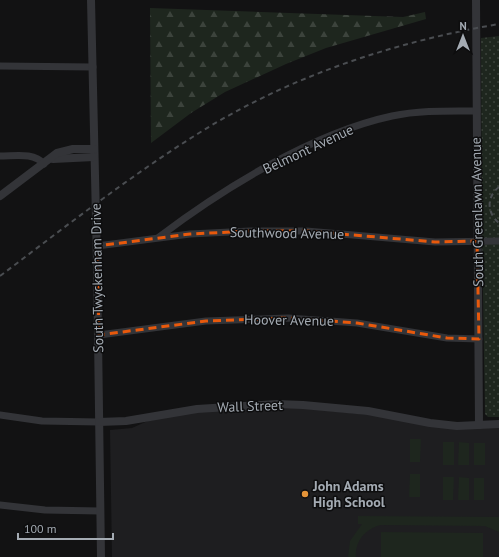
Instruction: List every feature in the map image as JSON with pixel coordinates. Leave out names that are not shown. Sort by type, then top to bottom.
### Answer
[{"type":"street","name":"South Twyckenham Drive","points":[[91,0],[99,335],[101,557]]},
{"type":"street","name":"South Greenlawn Avenue","points":[[476,0],[479,425]]},
{"type":"street","points":[[0,66],[93,67]]},
{"type":"street","name":"Belmont Avenue","points":[[157,238],[205,204],[259,171],[299,151],[345,131],[379,119],[407,113],[477,111]]},
{"type":"street","points":[[0,196],[57,154],[65,150],[94,153]]},
{"type":"street","points":[[0,156],[33,156],[46,162]]},
{"type":"street","name":"Southwood Avenue","points":[[97,246],[208,232],[269,230],[435,242],[477,240],[499,241]]},
{"type":"street","name":"Hoover Avenue","points":[[99,335],[124,334],[206,321],[288,318],[357,323],[447,338],[479,339]]},
{"type":"street","name":"Wall Street","points":[[0,415],[42,421],[126,422],[197,409],[277,404],[309,405],[368,411],[430,423],[457,426],[499,424]]},
{"type":"street","points":[[0,505],[44,510],[100,510]]},
{"type":"highlighted area","points":[[250,231],[306,231],[435,242],[477,241],[479,339],[447,338],[357,323],[288,318],[206,321],[99,335],[97,246],[190,234]]},
{"type":"shaded area","name":"John Adams High School","points":[[300,408],[499,428],[499,557],[112,557],[110,430],[132,428],[150,420],[183,414],[230,409]]},
{"type":"green space","points":[[150,8],[403,17],[425,12],[426,19],[326,48],[286,64],[225,92],[191,113],[151,143]]},
{"type":"green space","points":[[499,36],[499,417],[488,417],[485,414],[481,38]]},
{"type":"green space","points":[[410,439],[421,439],[420,462],[410,462]]},
{"type":"green space","points":[[443,442],[454,442],[454,465],[443,465]]},
{"type":"green space","points":[[459,442],[469,443],[469,465],[458,465]]},
{"type":"green space","points":[[474,443],[485,443],[485,465],[474,465]]},
{"type":"green space","points":[[410,474],[420,474],[420,497],[409,497]]},
{"type":"green space","points":[[443,477],[454,477],[453,500],[443,500]]},
{"type":"green space","points":[[459,477],[469,478],[469,500],[458,500]]},
{"type":"green space","points":[[474,478],[484,478],[484,500],[474,500]]},
{"type":"green space","points":[[358,516],[499,517],[499,532],[485,526],[381,525],[370,529],[362,536],[357,546],[356,557],[348,557],[350,541],[362,524],[358,524]]},
{"type":"green space","points":[[381,532],[483,533],[483,557],[381,557]]},
{"type":"railway","points":[[0,276],[98,202],[173,149],[234,113],[270,94],[306,78],[382,51],[499,24]]},
{"type":"railway","points":[[499,187],[492,195],[490,200],[490,210],[492,215],[499,223]]},
{"type":"place","name":"John Adams High School","points":[[305,494]]}]
